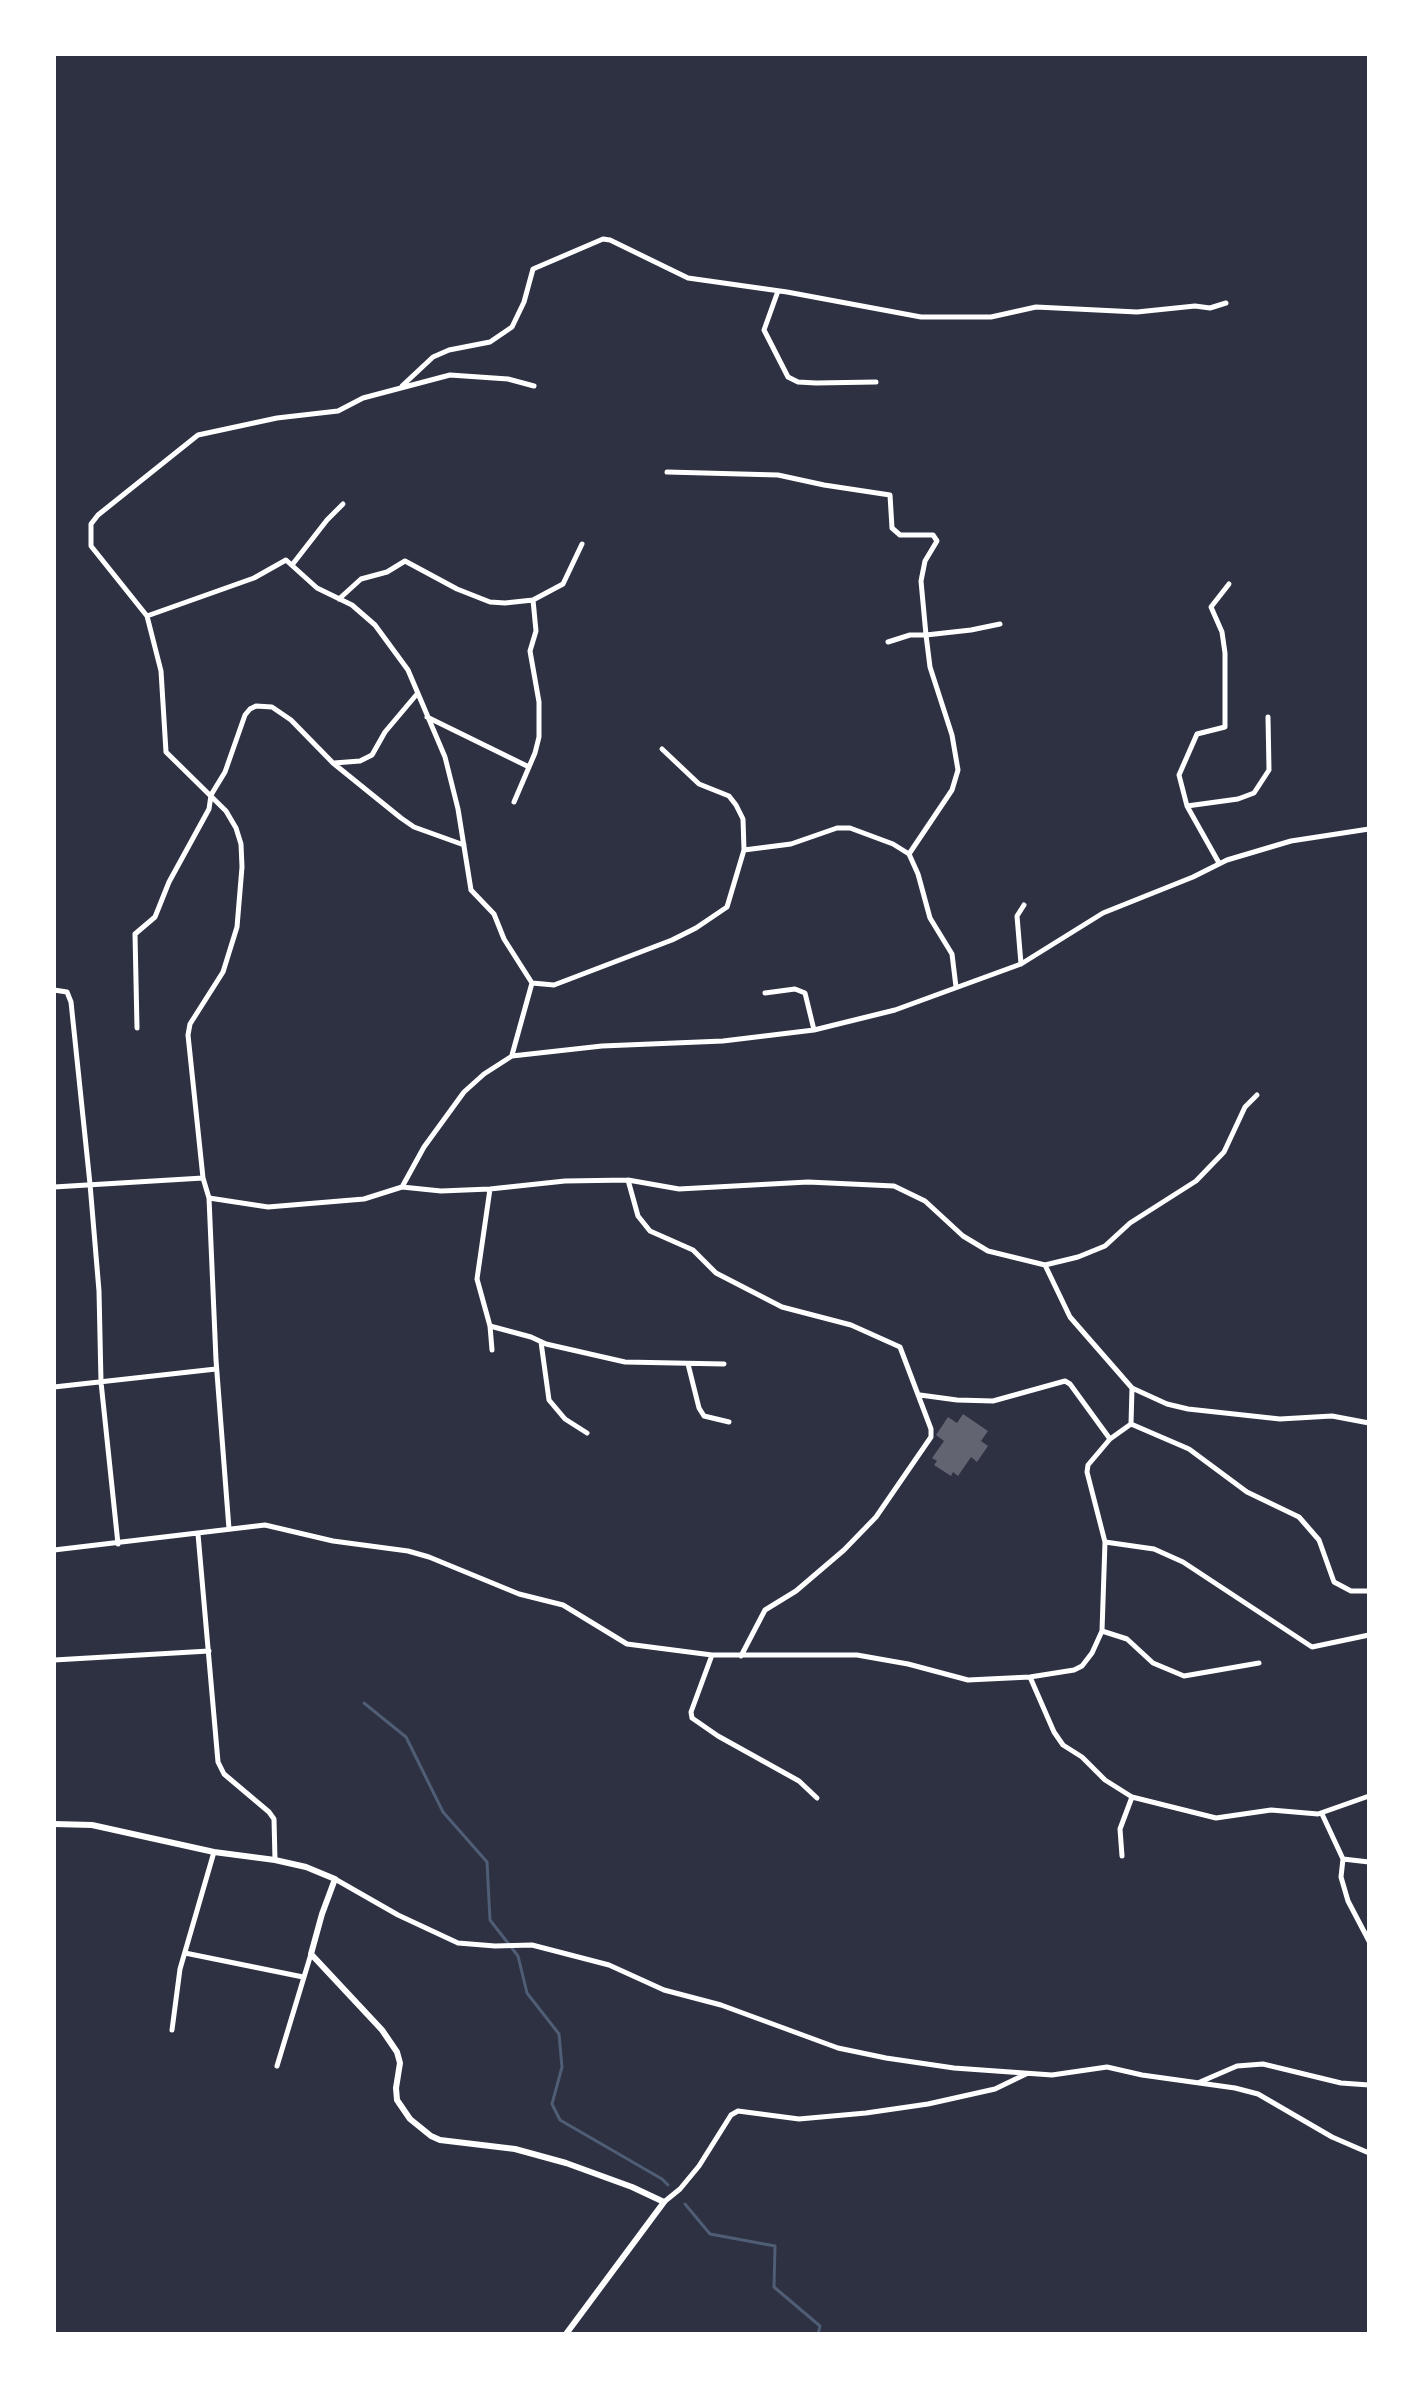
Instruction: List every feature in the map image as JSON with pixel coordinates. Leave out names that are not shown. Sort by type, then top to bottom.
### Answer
[{"type":"street","points":[[401,387],[433,357],[449,350],[490,342],[512,327],[524,302],[533,269],[603,239],[688,278],[929,318],[991,317],[1036,307],[1137,312],[1195,306],[1210,308],[1226,303]]},
{"type":"street","points":[[778,291],[764,330],[788,377],[798,382],[876,382]]},
{"type":"street","points":[[229,1529],[216,1369],[209,1198],[203,1178],[188,1030],[226,964],[237,927],[241,844],[236,828],[211,795],[166,752],[161,671],[147,616],[91,546],[91,524],[98,515],[198,435],[277,418],[338,411],[363,398],[450,375],[508,379],[534,386]]},
{"type":"street","points":[[667,472],[778,475],[890,495],[892,528],[900,535],[933,535],[937,541],[925,561],[921,581],[930,667],[952,735],[958,770],[952,790],[909,854]]},
{"type":"street","points":[[292,565],[343,504]]},
{"type":"street","points":[[339,599],[361,579],[387,572],[405,561],[457,589],[490,602],[533,600],[563,584],[582,544]]},
{"type":"street","points":[[147,616],[254,578],[286,560],[317,588],[352,605],[375,625],[408,670],[450,773],[473,895],[494,914],[504,939],[532,983],[512,1056]]},
{"type":"street","points":[[1219,863],[1187,806],[1179,775],[1197,734],[1225,727],[1225,653],[1222,632],[1211,607],[1229,584]]},
{"type":"street","points":[[514,802],[539,737],[539,702],[530,651],[536,631],[533,600]]},
{"type":"street","points":[[888,642],[910,635],[971,630],[1000,624]]},
{"type":"street","points":[[333,763],[360,761],[372,755],[385,732],[417,694]]},
{"type":"street","points":[[137,1028],[135,934],[155,917],[169,882],[209,809],[211,795],[225,772],[245,715],[256,706],[272,707],[283,714],[333,763],[414,827],[464,845]]},
{"type":"street","points":[[427,717],[529,767]]},
{"type":"street","points":[[1187,806],[1238,799],[1254,793],[1269,770],[1268,717]]},
{"type":"street","points":[[532,983],[554,985],[672,940],[727,907],[744,850],[743,819],[729,796],[699,784],[662,749]]},
{"type":"street","points":[[744,850],[791,844],[818,834],[850,828],[893,844],[909,854],[930,918],[952,954],[956,988]]},
{"type":"street","points":[[402,1187],[424,1147],[464,1092],[512,1056],[602,1046],[723,1041],[814,1030],[895,1010],[1021,964],[1103,913],[1193,877],[1219,863],[1291,841],[1369,829]]},
{"type":"street","points":[[1021,964],[1017,916],[1024,905]]},
{"type":"street","points":[[765,993],[795,989],[805,993],[814,1030]]},
{"type":"street","points":[[54,990],[67,992],[71,1002],[90,1184],[99,1291],[101,1382],[118,1544]]},
{"type":"street","points":[[209,1198],[259,1206],[282,1206],[349,1202],[402,1187],[441,1191],[565,1181],[628,1180],[679,1189],[808,1182],[894,1186],[925,1201],[963,1236],[988,1251],[1045,1265],[1105,1246],[1130,1223],[1196,1181],[1224,1152],[1245,1107],[1257,1095]]},
{"type":"street","points":[[54,1187],[203,1178]]},
{"type":"street","points":[[628,1180],[638,1216],[650,1231],[693,1250],[716,1273],[782,1307],[851,1325],[900,1347],[931,1429],[931,1437],[876,1517],[844,1550],[796,1591],[761,1614],[741,1656]]},
{"type":"street","points":[[490,1189],[477,1279],[490,1326],[492,1350]]},
{"type":"street","points":[[1045,1265],[1070,1317],[1132,1388],[1167,1404],[1188,1409],[1280,1419],[1332,1416],[1369,1423]]},
{"type":"street","points":[[490,1326],[625,1362],[724,1364]]},
{"type":"street","points":[[541,1342],[549,1400],[565,1419],[587,1433]]},
{"type":"street","points":[[688,1364],[699,1408],[704,1416],[729,1422]]},
{"type":"street","points":[[54,1387],[216,1369]]},
{"type":"street","points":[[920,1395],[993,1401],[1065,1381],[1110,1439]]},
{"type":"street","points":[[1131,1424],[1132,1388]]},
{"type":"street","points":[[54,1550],[265,1525],[333,1541],[408,1551],[519,1594],[563,1605],[621,1642],[712,1655],[857,1655],[908,1664],[968,1680],[1030,1677],[1082,1666],[1102,1631],[1105,1542],[1087,1472],[1093,1458],[1110,1439],[1131,1424]]},
{"type":"street","points":[[1131,1424],[1189,1449],[1247,1492],[1299,1517],[1319,1540],[1334,1582],[1351,1591],[1369,1591]]},
{"type":"street","points":[[198,1534],[218,1762],[224,1774],[259,1802],[274,1819],[275,1860]]},
{"type":"street","points":[[1105,1542],[1154,1549],[1183,1562],[1312,1647],[1369,1635]]},
{"type":"street","points":[[1102,1631],[1122,1637],[1153,1663],[1184,1676],[1259,1663]]},
{"type":"street","points":[[54,1660],[209,1651]]},
{"type":"street","points":[[712,1655],[691,1712],[692,1718],[799,1781],[817,1798]]},
{"type":"street","points":[[1030,1677],[1054,1732],[1063,1745],[1082,1757],[1105,1780],[1132,1797],[1216,1818],[1271,1810],[1322,1814],[1369,1796]]},
{"type":"street","points":[[1122,1856],[1120,1829],[1132,1797]]},
{"type":"street","points":[[1322,1814],[1343,1859],[1341,1879],[1356,1920],[1369,1941]]},
{"type":"street","points":[[54,1824],[92,1825],[214,1852],[306,1867],[458,1943],[537,1946],[609,1965],[664,1990],[721,2005],[838,2048],[954,2068],[1026,2074],[1052,2075],[1107,2067],[1258,2094],[1332,2137],[1369,2153]]},
{"type":"street","points":[[172,2030],[185,1953],[214,1852]]},
{"type":"street","points":[[1343,1859],[1369,1862]]},
{"type":"street","points":[[277,2066],[335,1879]]},
{"type":"street","points":[[185,1953],[303,1977]]},
{"type":"street","points":[[311,1954],[382,2030],[397,2052],[400,2063],[397,2100],[410,2119],[431,2136],[515,2149],[566,2163],[664,2202]]},
{"type":"street","points":[[1199,2083],[1237,2066],[1263,2064],[1341,2083],[1369,2085]]},
{"type":"street","points":[[566,2334],[664,2202],[680,2189],[699,2166],[731,2115],[738,2111],[799,2119],[866,2113],[928,2104],[995,2089],[1026,2074]]},
{"type":"building","points":[[963,1414],[988,1431],[981,1441],[988,1446],[977,1462],[971,1457],[958,1476],[953,1472],[951,1476],[934,1465],[937,1461],[932,1458],[944,1441],[936,1435],[948,1417],[957,1423]]},
{"type":"waterway","points":[[364,1703],[406,1737],[443,1812],[487,1862],[490,1920],[518,1956],[527,1993],[559,2034],[562,2067],[552,2104],[560,2120],[668,2185]]},
{"type":"waterway","points":[[685,2204],[710,2234],[775,2246],[774,2287],[820,2326],[818,2334]]}]
